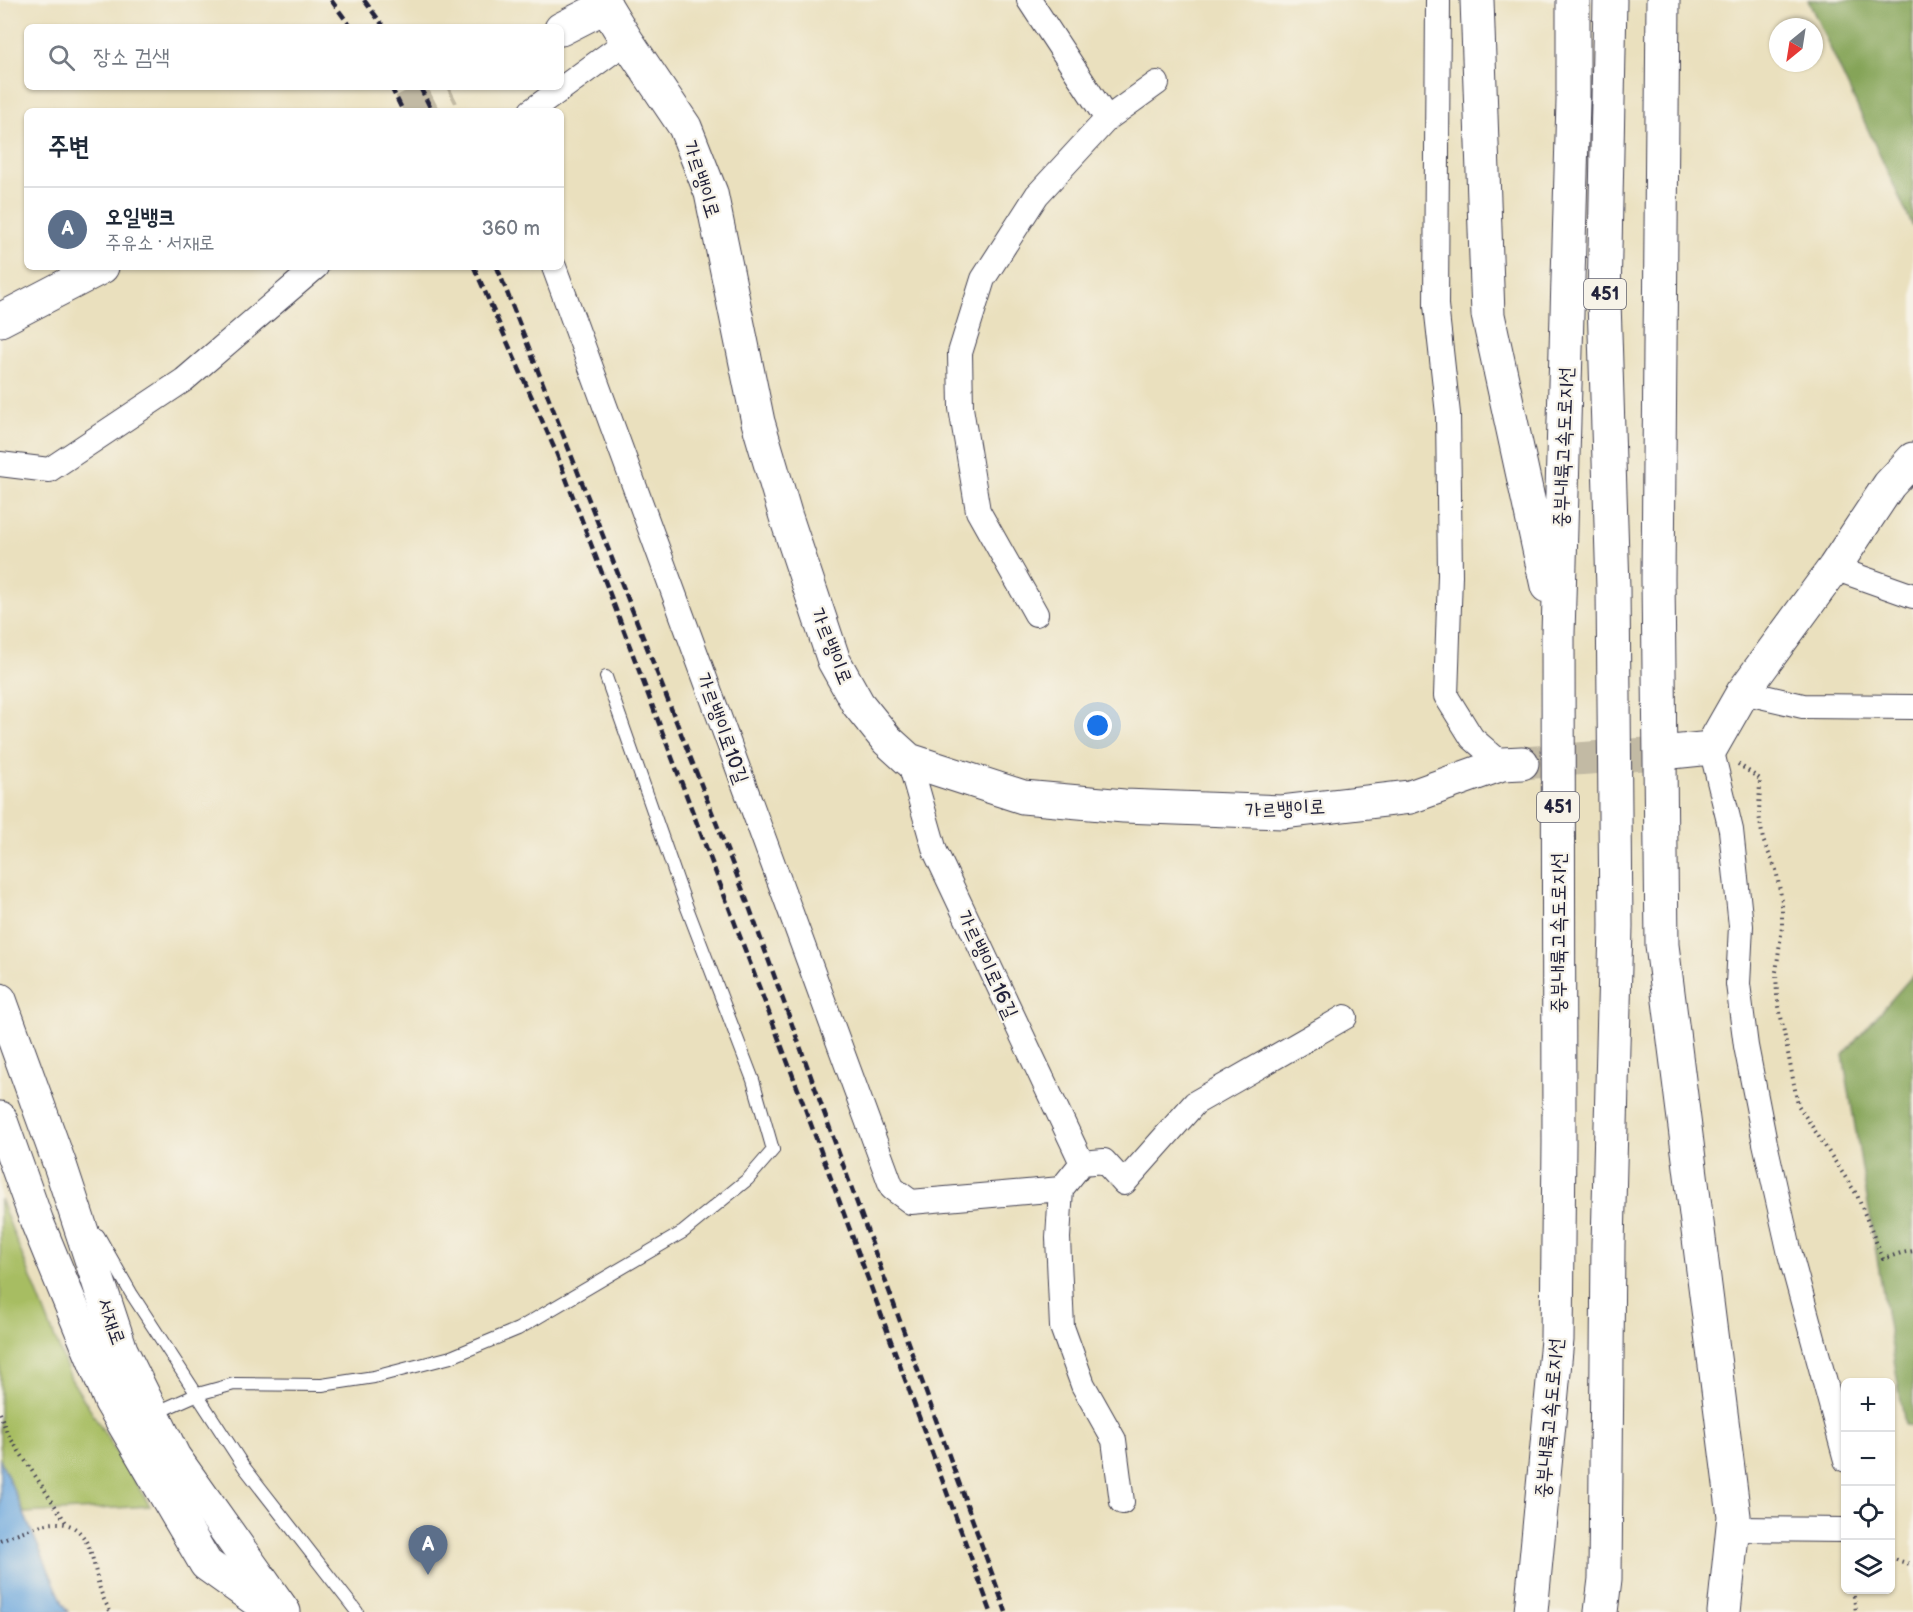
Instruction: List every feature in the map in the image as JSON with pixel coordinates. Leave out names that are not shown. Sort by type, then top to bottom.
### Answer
[{"type":"main road","points":[[1477,0],[1488,315],[1558,634]]},
{"type":"main road","name":"중부내륙고속도로지선","points":[[1531,1612],[1557,1340],[1558,634],[1573,101],[1573,0]]},
{"type":"main road","name":"중부내륙고속도로지선","points":[[1601,1612],[1605,1579],[1608,1245],[1616,926],[1613,588],[1604,301],[1610,0]]},
{"type":"main road","points":[[1663,0],[1658,579],[1662,945],[1734,1516],[1724,1612]]},
{"type":"main road","name":"가르뱅이로","points":[[610,2],[627,41],[685,127],[711,193],[758,422],[786,517],[834,661],[858,704],[887,740],[909,760],[1023,796],[1124,806],[1282,812],[1410,797],[1512,763]]},
{"type":"main road","points":[[564,27],[610,2]]},
{"type":"main road","points":[[0,320],[96,270]]},
{"type":"main road","points":[[1672,752],[1722,755],[1743,692],[1834,568],[1889,485],[1913,459]]},
{"type":"main road","name":"서재로","points":[[0,1000],[61,1168],[121,1350],[174,1457],[284,1612]]},
{"type":"main road","points":[[0,1118],[37,1222],[111,1402],[206,1564],[273,1612]]},
{"type":"street","points":[[1029,0],[1107,119]]},
{"type":"street","points":[[1438,0],[1436,305],[1448,414],[1450,575],[1446,696],[1472,738],[1512,763]]},
{"type":"street","points":[[564,87],[627,41]]},
{"type":"street","points":[[1036,614],[978,511],[961,408],[960,353],[983,279],[1037,195],[1107,119],[1157,83]]},
{"type":"street","points":[[535,108],[560,90]]},
{"type":"street","points":[[0,464],[49,470],[184,380],[312,270]]},
{"type":"street","name":"가르뱅이로10길","points":[[555,270],[892,1188],[911,1202],[1061,1189]]},
{"type":"street","points":[[1834,568],[1913,596]]},
{"type":"street","points":[[1743,692],[1803,706],[1913,707]]},
{"type":"street","points":[[1722,755],[1741,926],[1738,984],[1746,1046],[1762,1133],[1790,1254],[1841,1445]]},
{"type":"street","name":"가르뱅이로16길","points":[[909,760],[935,851],[1082,1162]]},
{"type":"street","points":[[1122,1502],[1114,1440],[1083,1385],[1062,1328],[1058,1238],[1061,1189],[1082,1162],[1104,1161],[1124,1183],[1195,1103],[1345,1017]]},
{"type":"street","points":[[1732,1529],[1841,1530]]},
{"type":"lane","points":[[153,1413],[198,1394],[234,1384],[332,1383],[374,1377],[452,1358],[518,1329],[683,1232],[748,1179],[773,1150],[753,1080],[686,905],[606,677]]},
{"type":"lane","points":[[61,1168],[131,1293],[244,1467],[357,1612]]},
{"type":"path","points":[[1722,755],[1760,779],[1759,815],[1763,840],[1776,870],[1782,902],[1782,927],[1776,972],[1777,996],[1798,1105],[1857,1195],[1883,1259],[1913,1251]]},
{"type":"path","points":[[0,1413],[7,1434],[68,1525]]},
{"type":"path","points":[[0,1540],[47,1524],[59,1522],[68,1525],[86,1542],[100,1592],[111,1612]]},
{"type":"path","points":[[1895,1560],[1913,1565]]},
{"type":"path","points":[[1854,1594],[1856,1612]]},
{"type":"green space","points":[[1808,0],[1913,0],[1913,227],[1823,32],[1823,18],[1816,18]]},
{"type":"green space","points":[[1913,975],[1913,1426],[1905,1425],[1843,1055]]},
{"type":"green space","points":[[0,1199],[71,1379],[150,1506],[24,1513],[0,1459]]},
{"type":"water","points":[[0,1459],[63,1603],[69,1612],[0,1612]]},
{"type":"tunnel","points":[[409,108],[444,90]]},
{"type":"tunnel","points":[[1522,763],[1672,752]]},
{"type":"railway","points":[[331,0],[349,24]]},
{"type":"railway","points":[[364,0],[382,24]]},
{"type":"railway","points":[[392,90],[402,108]]},
{"type":"railway","points":[[422,90],[430,108]]},
{"type":"railway","points":[[475,270],[556,452],[799,1092],[991,1612]]},
{"type":"railway","points":[[498,270],[747,901],[1006,1612]]},
{"type":"place","name":"오일뱅크","points":[[428,1575]]}]
